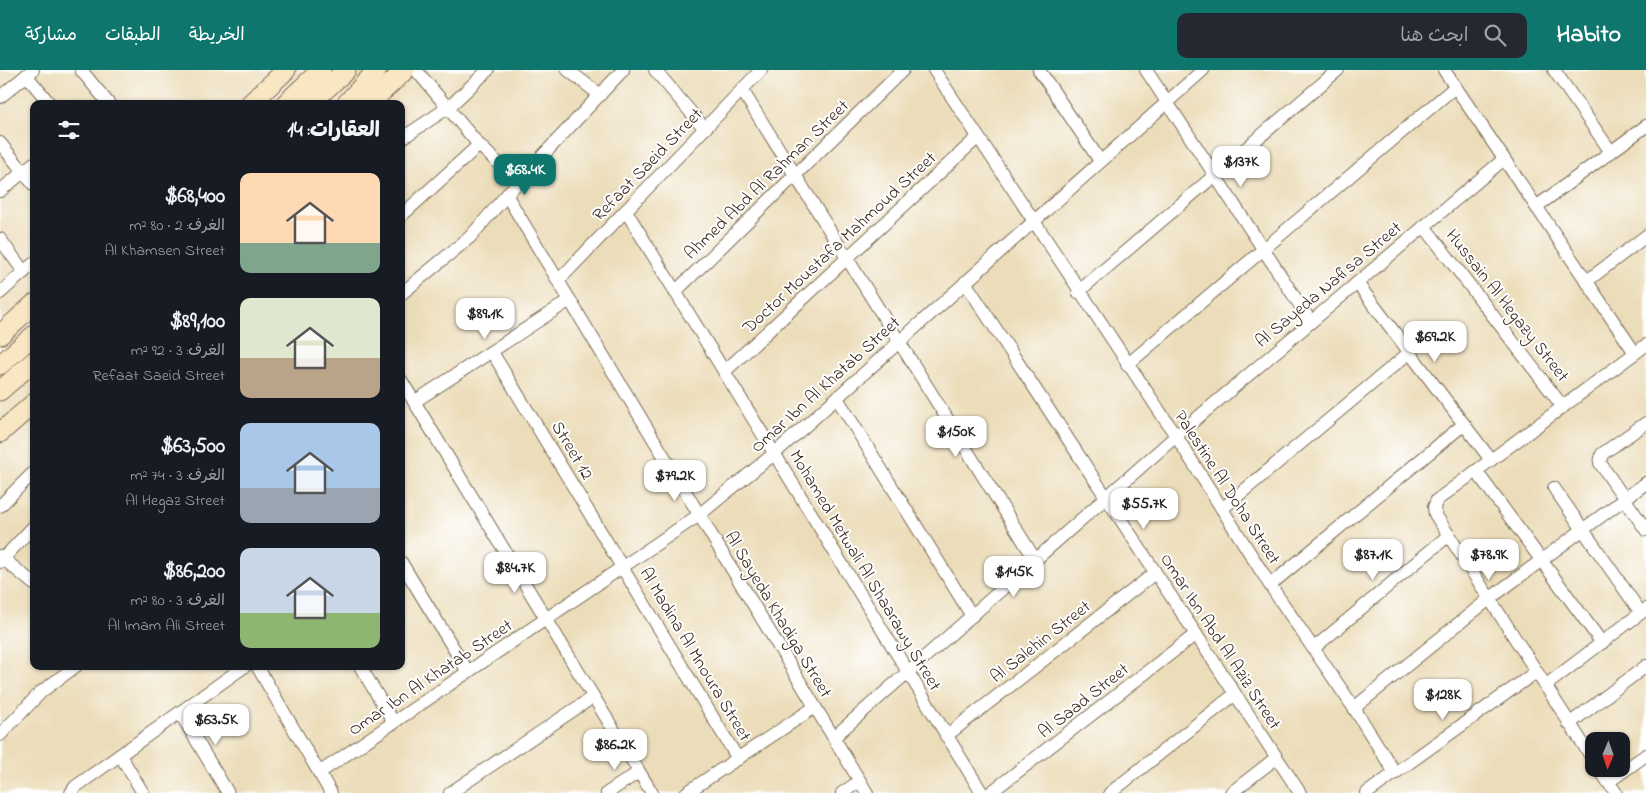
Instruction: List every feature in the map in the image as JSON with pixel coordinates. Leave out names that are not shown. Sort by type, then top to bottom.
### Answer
[{"type":"main road","points":[[254,100],[286,70]]},
{"type":"main road","points":[[289,100],[321,70]]},
{"type":"main road","points":[[314,100],[346,70]]},
{"type":"main road","points":[[350,100],[377,70]]},
{"type":"main road","points":[[373,100],[405,70]]},
{"type":"main road","points":[[0,335],[30,308]]},
{"type":"main road","points":[[0,364],[30,338]]},
{"type":"main road","points":[[0,391],[30,365]]},
{"type":"main road","points":[[0,433],[30,407]]},
{"type":"street","points":[[81,70],[105,100]]},
{"type":"street","points":[[416,70],[479,145],[518,182]]},
{"type":"street","points":[[405,136],[449,107],[488,70]]},
{"type":"street","points":[[568,70],[600,95]]},
{"type":"street","points":[[405,291],[470,237],[518,182],[623,70]]},
{"type":"street","points":[[655,70],[705,129]]},
{"type":"street","name":"Refaat Saeid Street","points":[[558,282],[761,70]]},
{"type":"street","name":"Ahmed Abd Al Rahman Street","points":[[675,292],[903,70]]},
{"type":"street","name":"Palestine Al Doha Street","points":[[934,70],[1078,292],[1176,436],[1270,585],[1354,708],[1395,773]]},
{"type":"street","points":[[1039,70],[1100,161]]},
{"type":"street","points":[[1146,70],[1216,174],[1311,322]]},
{"type":"street","name":"Omar Ibn Al Khatab Street","points":[[319,772],[547,620],[699,515],[775,453],[1032,221],[1203,70]]},
{"type":"street","points":[[1078,292],[1338,70]]},
{"type":"street","points":[[1444,70],[1635,353]]},
{"type":"street","points":[[1554,70],[1611,152]]},
{"type":"street","points":[[0,98],[30,73],[47,100]]},
{"type":"street","points":[[1127,365],[1263,248],[1456,87]]},
{"type":"street","points":[[742,90],[849,258],[1036,560]]},
{"type":"street","points":[[1536,207],[1646,126]]},
{"type":"street","name":"Doctor Moustafa Mahmoud Street","points":[[724,372],[977,138]]},
{"type":"street","points":[[0,143],[30,180]]},
{"type":"street","points":[[405,212],[479,145]]},
{"type":"street","name":"Al Sayeda Nafisa Street","points":[[834,737],[1176,436],[1504,159]]},
{"type":"street","points":[[0,191],[30,167]]},
{"type":"street","name":"Al Sayeda Khadiga Street","points":[[507,196],[868,793]]},
{"type":"street","name":"Mohamed Metwali Al Shaarawy Street","points":[[626,211],[982,793]]},
{"type":"street","name":"Hussain Al Hegazy Street","points":[[1424,226],[1563,406]]},
{"type":"street","points":[[1586,281],[1646,236]]},
{"type":"street","points":[[0,239],[24,272]]},
{"type":"street","points":[[0,293],[30,267]]},
{"type":"street","name":"Omar Ibn Abd Al Aziz Street","points":[[965,282],[1300,793]]},
{"type":"street","points":[[1357,283],[1491,460]]},
{"type":"street","points":[[414,402],[570,300]]},
{"type":"street","points":[[1585,748],[1435,514],[1434,507],[1437,500],[1646,345]]},
{"type":"street","name":"Street 12","points":[[492,352],[623,567]]},
{"type":"street","points":[[1222,509],[1410,352]]},
{"type":"street","points":[[405,387],[652,793]]},
{"type":"street","points":[[837,398],[972,616]]},
{"type":"street","points":[[1646,423],[1602,454],[1600,458],[1602,468],[1646,530]]},
{"type":"street","points":[[1270,585],[1464,424]]},
{"type":"street","points":[[1476,472],[1542,559],[1602,643]]},
{"type":"street","points":[[0,506],[30,476]]},
{"type":"street","points":[[1354,708],[1489,598],[1646,483]]},
{"type":"street","points":[[1545,686],[1643,611],[1554,488]]},
{"type":"street","points":[[30,530],[1,559],[30,581]]},
{"type":"street","points":[[1314,648],[1449,535]]},
{"type":"street","name":"Al Madina Al Mnoura Street","points":[[623,567],[738,758]]},
{"type":"street","points":[[405,569],[468,672]]},
{"type":"street","name":"Al Salehin Street","points":[[946,736],[1155,574]]},
{"type":"street","name":"Al Saad Street","points":[[990,793],[1196,634]]},
{"type":"street","points":[[1569,724],[1646,666]]},
{"type":"street","points":[[0,735],[41,692],[71,670]]},
{"type":"street","points":[[71,793],[120,755],[240,670]]},
{"type":"street","points":[[259,670],[331,793]]},
{"type":"street","points":[[362,670],[394,723]]},
{"type":"street","points":[[1367,793],[1536,672]]},
{"type":"street","points":[[1110,793],[1235,694]]},
{"type":"street","points":[[450,793],[593,697]]},
{"type":"street","points":[[686,793],[816,708]]},
{"type":"street","points":[[180,713],[228,793]]},
{"type":"street","points":[[120,755],[143,793]]},
{"type":"street","points":[[1608,782],[1646,755]]},
{"type":"street","points":[[1230,793],[1276,758]]},
{"type":"street","points":[[607,793],[639,772]]},
{"type":"street","points":[[1605,778],[1616,793]]},
{"type":"street","points":[[842,793],[860,781]]}]
